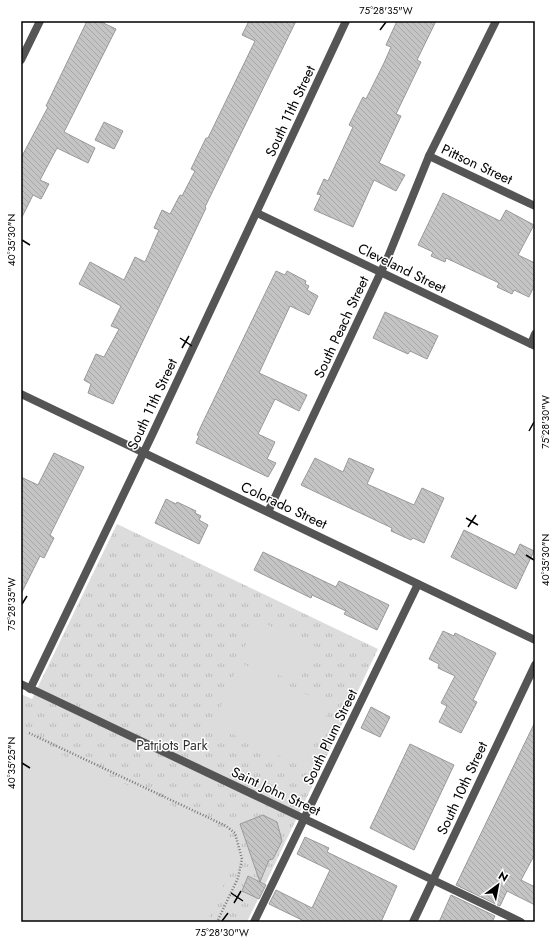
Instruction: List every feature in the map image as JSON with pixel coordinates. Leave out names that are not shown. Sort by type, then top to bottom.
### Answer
[{"type":"street","points":[[21,60],[40,21]]},
{"type":"street","name":"South 11th Street","points":[[30,689],[144,453],[346,21]]},
{"type":"street","name":"South Peach Street","points":[[268,512],[381,272],[430,156],[496,21]]},
{"type":"street","name":"Pittson Street","points":[[430,156],[535,206]]},
{"type":"street","name":"Cleveland Street","points":[[257,213],[533,345]]},
{"type":"street","points":[[533,345],[535,334]]},
{"type":"street","name":"Colorado Street","points":[[21,394],[535,640]]},
{"type":"street","name":"South Plum Street","points":[[254,922],[418,584]]},
{"type":"street","name":"South 10th Street","points":[[413,922],[535,665]]},
{"type":"street","name":"Saint John Street","points":[[21,684],[521,922]]},
{"type":"path","points":[[30,733],[226,826],[235,832],[242,859],[238,878],[217,922]]},
{"type":"green space","name":"Patriots Park","points":[[117,524],[378,649],[247,922],[21,922],[21,694],[32,699]]},
{"type":"green space","points":[[257,620],[315,646],[298,684],[240,657]]},
{"type":"green space","points":[[239,662],[331,706],[303,767],[213,725]]},
{"type":"green space","points":[[27,739],[227,831],[237,855],[207,922],[21,922],[21,753]]},
{"type":"building","points":[[87,21],[99,21],[116,29],[64,132],[95,148],[88,163],[57,148],[40,180],[49,184],[41,199],[33,195],[21,219],[21,158],[48,107],[46,106]]},
{"type":"building","points":[[249,21],[296,21],[205,207],[206,208],[113,404],[88,393],[91,384],[84,380],[96,354],[104,357],[119,329],[111,326],[121,306],[79,284],[90,262],[124,280],[135,257],[145,262],[159,230],[154,228],[162,210],[170,214],[180,195],[182,196],[195,171],[191,169],[206,138],[208,138],[255,41],[242,35]]},
{"type":"building","points":[[397,21],[436,21],[417,60],[421,62],[396,114],[401,116],[379,163],[405,175],[396,191],[374,180],[353,227],[314,210],[321,195],[317,194],[324,179],[328,181],[353,127],[349,125],[363,97],[366,99],[384,63],[391,47],[386,45]]},
{"type":"building","points":[[104,122],[123,131],[114,149],[95,140]]},
{"type":"building","points":[[443,193],[500,221],[506,210],[534,225],[518,255],[535,263],[535,284],[529,297],[514,290],[512,294],[497,287],[499,283],[446,258],[445,262],[431,256],[433,252],[418,245]]},
{"type":"building","points":[[276,271],[285,275],[287,271],[306,281],[305,284],[309,286],[307,290],[318,296],[309,315],[290,306],[259,373],[307,395],[299,411],[275,399],[258,434],[275,442],[267,459],[276,463],[268,477],[196,443],[199,436],[197,435],[202,424]]},
{"type":"building","points":[[385,312],[438,336],[427,359],[410,351],[408,354],[373,338]]},
{"type":"building","points":[[54,453],[84,467],[50,535],[54,538],[44,558],[40,556],[21,594],[21,477],[38,485]]},
{"type":"building","points":[[315,458],[343,472],[349,458],[374,469],[367,484],[414,505],[422,488],[444,498],[424,543],[413,538],[411,540],[391,531],[392,528],[301,485]]},
{"type":"building","points":[[166,499],[176,504],[177,502],[196,511],[195,513],[201,516],[199,520],[208,525],[199,544],[155,523]]},
{"type":"building","points":[[464,530],[515,555],[520,544],[534,551],[516,589],[451,557]]},
{"type":"building","points":[[263,552],[336,587],[339,581],[389,605],[377,630],[344,614],[346,611],[312,595],[311,598],[254,570]]},
{"type":"building","points":[[443,631],[454,636],[455,633],[496,653],[473,700],[477,702],[461,733],[439,722],[447,706],[441,703],[455,676],[438,668],[439,664],[429,659]]},
{"type":"building","points":[[371,707],[390,717],[380,737],[361,728]]},
{"type":"building","points":[[535,722],[535,854],[521,880],[535,887],[535,905],[507,891],[500,906],[456,885]]},
{"type":"building","points":[[410,744],[454,765],[414,850],[370,828]]},
{"type":"building","points":[[263,815],[277,822],[282,841],[273,859],[269,860],[260,882],[240,824]]},
{"type":"building","points":[[305,837],[329,848],[327,852],[397,886],[381,922],[306,922],[269,904],[276,890],[312,908],[330,870],[297,854]]},
{"type":"building","points":[[248,876],[266,885],[259,899],[242,891]]},
{"type":"building","points":[[451,895],[495,916],[492,922],[439,922]]}]
